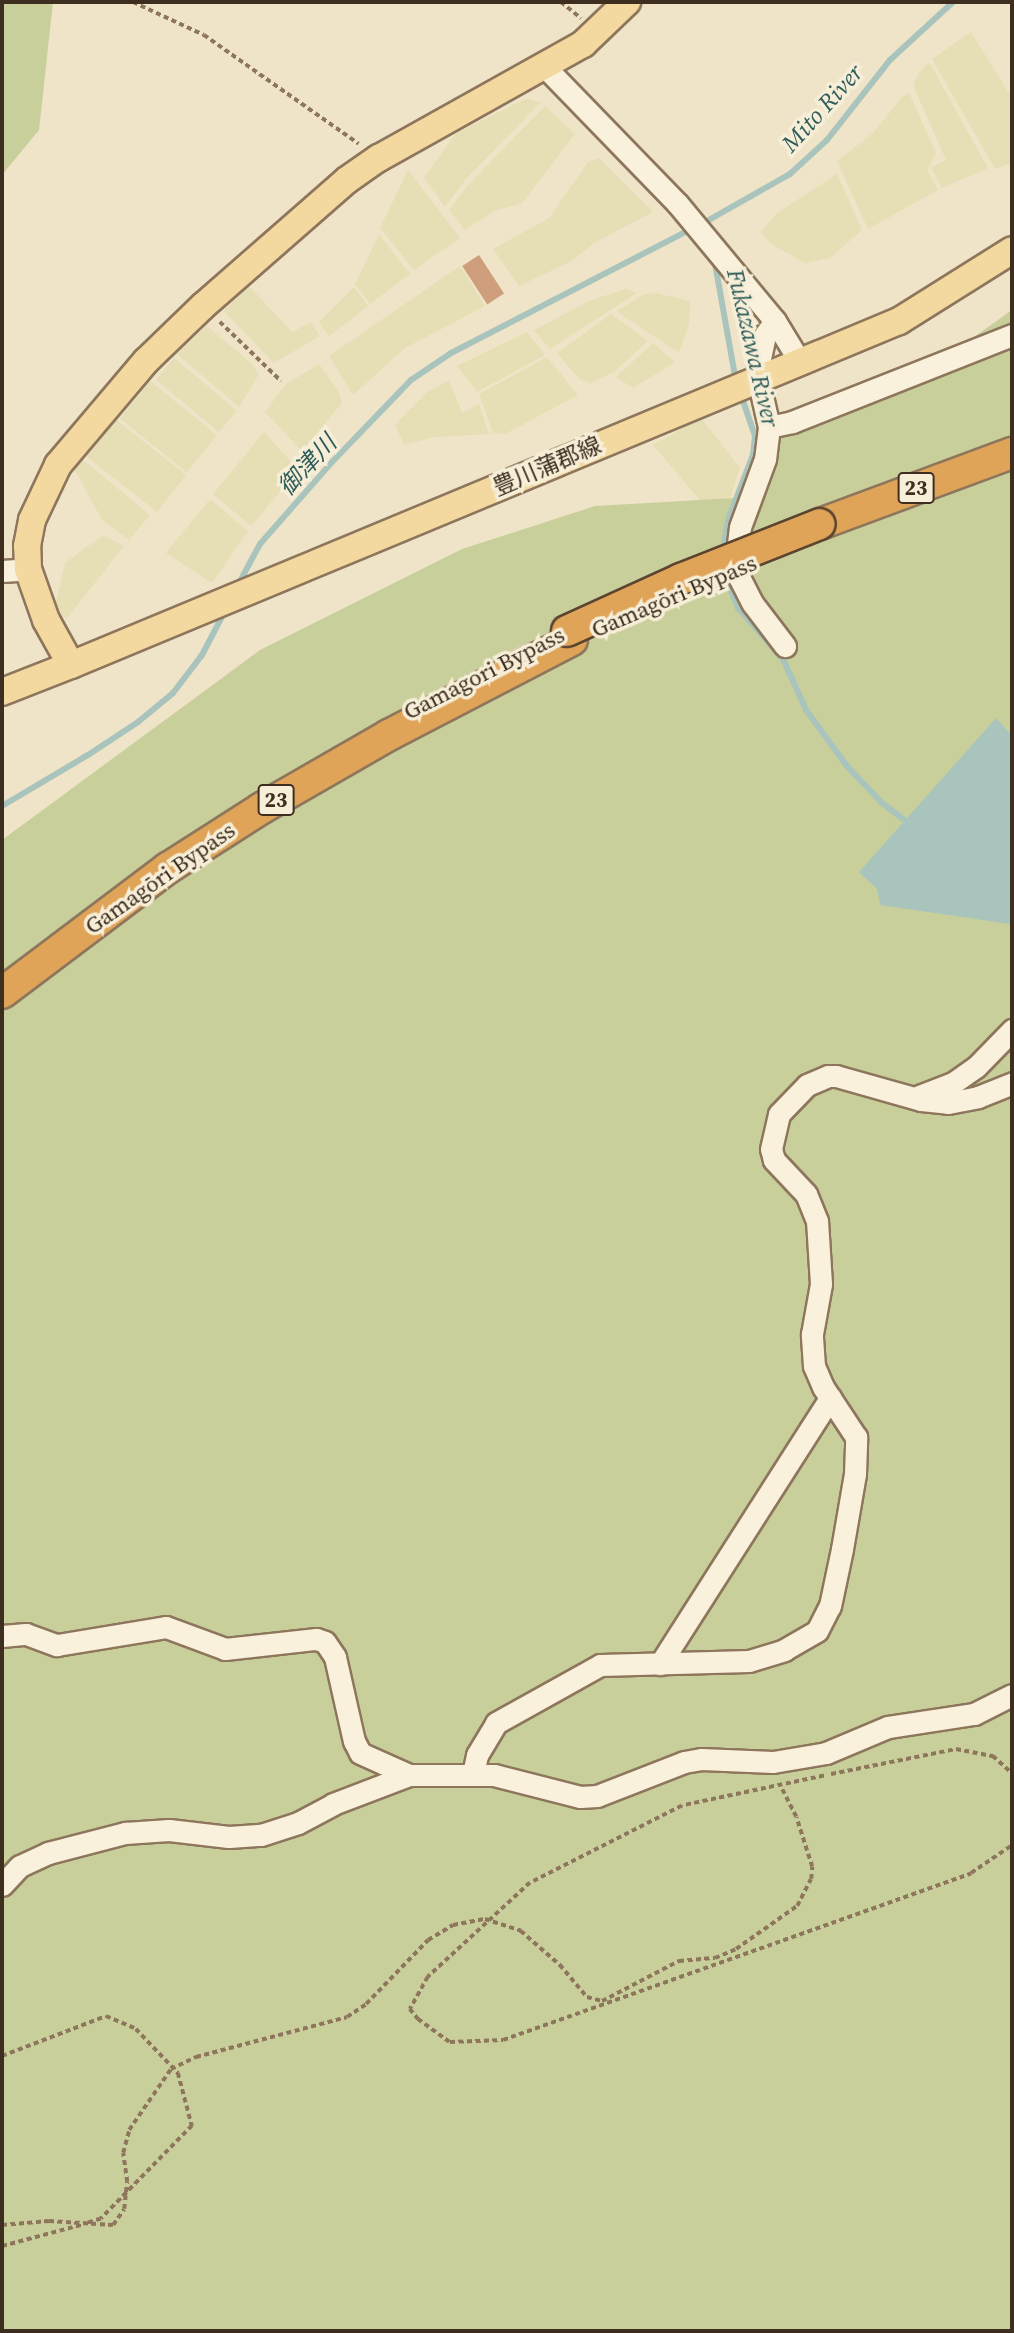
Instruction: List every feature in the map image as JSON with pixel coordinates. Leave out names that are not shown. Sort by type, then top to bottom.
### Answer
[{"type":"highway","name":"23","points":[[820,530],[1012,453]]},
{"type":"highway","name":"Gamagōri Bypass","points":[[2,993],[168,868],[262,808],[569,635],[820,530],[1012,465]]},
{"type":"highway","name":"Gamagori Bypass","points":[[2,980],[112,891],[268,790],[433,696],[569,635]]},
{"type":"main road","points":[[71,664],[46,620],[28,569],[27,546],[32,520],[58,465],[146,362],[203,306],[322,200],[379,158],[546,68],[583,44],[627,2]]},
{"type":"main road","name":"豊川蒲郡線","points":[[2,692],[899,321],[1012,250]]},
{"type":"street","points":[[546,68],[677,203],[775,321],[797,357]]},
{"type":"street","points":[[775,321],[765,335],[757,374],[758,392],[769,427],[765,459],[740,527],[736,560],[739,577],[753,604],[785,646]]},
{"type":"street","points":[[769,427],[792,422],[1012,335]]},
{"type":"street","points":[[2,571],[28,569]]},
{"type":"street","points":[[910,1097],[926,1095],[953,1083],[976,1067],[1012,1030]]},
{"type":"street","points":[[473,1774],[477,1755],[490,1730],[519,1709],[600,1665],[749,1661],[784,1650],[817,1631],[830,1606],[836,1579],[857,1456],[856,1437],[830,1398],[818,1375],[813,1356],[812,1334],[821,1284],[817,1222],[806,1194],[774,1160],[771,1149],[779,1114],[789,1101],[819,1078],[836,1076],[910,1097],[948,1102],[978,1097],[1012,1083]]},
{"type":"street","points":[[660,1664],[830,1398]]},
{"type":"street","points":[[2,1636],[26,1634],[57,1645],[166,1627],[225,1649],[316,1639],[325,1642],[335,1657],[354,1741],[360,1753],[409,1775]]},
{"type":"street","points":[[2,1885],[20,1867],[48,1853],[125,1833],[169,1830],[229,1837],[261,1835],[409,1775],[494,1775],[580,1797],[597,1796],[684,1762],[701,1759],[773,1762],[826,1752],[888,1727],[974,1714],[1012,1695]]},
{"type":"path","points":[[134,2],[204,35],[379,158]]},
{"type":"path","points":[[561,2],[588,24]]},
{"type":"path","points":[[203,306],[281,381]]},
{"type":"path","points":[[1012,1773],[993,1756],[956,1749],[682,1806],[530,1883],[428,1977],[410,2009],[418,2019],[450,2042],[503,2040],[971,1873],[1012,1844]]},
{"type":"path","points":[[2,2225],[49,2221],[106,2226],[118,2222],[124,2209],[123,2153],[129,2130],[173,2068],[196,2057],[347,2017],[366,2004],[400,1966],[439,1931],[475,1919],[490,1920],[521,1931],[560,1965],[587,1997],[602,2001],[609,2000],[679,1961],[723,1956],[797,1906],[811,1879],[812,1867],[796,1817],[780,1785],[766,1772],[743,1761]]},
{"type":"path","points":[[2,2056],[106,2016],[136,2029],[178,2073],[192,2126],[101,2219],[2,2246]]},
{"type":"shaded area","points":[[971,32],[1012,98],[1012,163],[995,169],[932,59]]},
{"type":"shaded area","points":[[929,62],[988,168],[942,188],[931,168],[946,160],[913,85],[918,74]]},
{"type":"shaded area","points":[[909,93],[936,153],[927,170],[938,190],[868,229],[837,161],[873,133],[902,97]]},
{"type":"shaded area","points":[[525,99],[541,102],[466,179],[445,207],[424,178],[455,134]]},
{"type":"shaded area","points":[[545,106],[575,134],[522,203],[494,211],[465,230],[449,210],[468,185]]},
{"type":"shaded area","points":[[599,158],[653,212],[594,243],[572,261],[519,286],[493,249],[549,218],[588,162]]},
{"type":"shaded area","points":[[408,170],[460,238],[414,270],[380,228]]},
{"type":"shaded area","points":[[837,174],[862,230],[830,258],[805,263],[771,244],[761,232],[777,213]]},
{"type":"shaded area","points":[[379,234],[410,274],[370,304],[355,284]]},
{"type":"shaded area","points":[[460,266],[485,306],[405,348],[353,395],[329,356]]},
{"type":"shaded area","points":[[249,286],[292,332],[311,322],[320,336],[274,363],[224,311]]},
{"type":"shaded area","points":[[354,287],[368,306],[329,336],[319,322]]},
{"type":"shaded area","points":[[626,289],[637,293],[550,349],[534,330],[591,300]]},
{"type":"shaded area","points":[[656,293],[690,301],[689,324],[679,353],[616,311],[645,294]]},
{"type":"shaded area","points":[[611,314],[648,341],[614,372],[591,383],[579,379],[557,353]]},
{"type":"shaded area","points":[[207,326],[251,363],[259,374],[239,407],[177,354]]},
{"type":"shaded area","points":[[527,332],[545,355],[477,392],[457,366]]},
{"type":"shaded area","points":[[653,343],[675,362],[633,388],[616,377]]},
{"type":"shaded area","points":[[547,357],[578,395],[505,434],[493,433],[479,394]]},
{"type":"shaded area","points":[[174,358],[237,411],[219,432],[156,379]]},
{"type":"shaded area","points":[[319,364],[339,392],[342,403],[302,451],[265,412],[285,385]]},
{"type":"shaded area","points":[[449,380],[462,413],[479,404],[489,434],[436,437],[404,444],[395,425],[426,393]]},
{"type":"shaded area","points":[[150,381],[217,435],[187,472],[120,418]]},
{"type":"shaded area","points":[[701,418],[740,468],[721,525],[653,445]]},
{"type":"shaded area","points":[[116,420],[186,475],[157,512],[87,457]]},
{"type":"shaded area","points":[[264,432],[295,466],[295,474],[251,526],[213,494]]},
{"type":"shaded area","points":[[81,458],[150,515],[129,540],[102,520],[73,467]]},
{"type":"shaded area","points":[[210,499],[248,531],[212,583],[166,553]]},
{"type":"shaded area","points":[[103,535],[124,546],[67,618],[57,615],[55,606],[65,563]]},
{"type":"green space","points":[[2,2],[53,2],[39,130],[2,175]]},
{"type":"green space","points":[[1012,310],[1012,2331],[2,2331],[2,840],[260,650],[462,549],[595,506],[752,497],[779,419],[943,359]]},
{"type":"water","points":[[996,718],[1012,736],[1012,921],[1010,924],[880,905],[877,889],[859,872]]},
{"type":"building","points":[[479,255],[504,294],[487,304],[462,266]]},
{"type":"waterway","name":"御津川","points":[[238,585],[260,544],[333,461],[411,380],[451,353],[707,221],[790,174],[827,140],[890,60],[953,2]]},
{"type":"waterway","name":"Fukazawa River","points":[[714,258],[736,381]]},
{"type":"waterway","name":"Fukazawa River","points":[[722,555],[728,520],[753,455],[755,436],[741,395]]},
{"type":"waterway","name":"Fukazawa River","points":[[723,572],[738,608],[783,659],[806,710],[847,766],[882,803],[910,824]]},
{"type":"waterway","name":"御津川","points":[[2,806],[138,722],[173,693],[202,655],[225,611]]},
{"type":"water label","name":"Mito River","points":[[822,108]]}]
